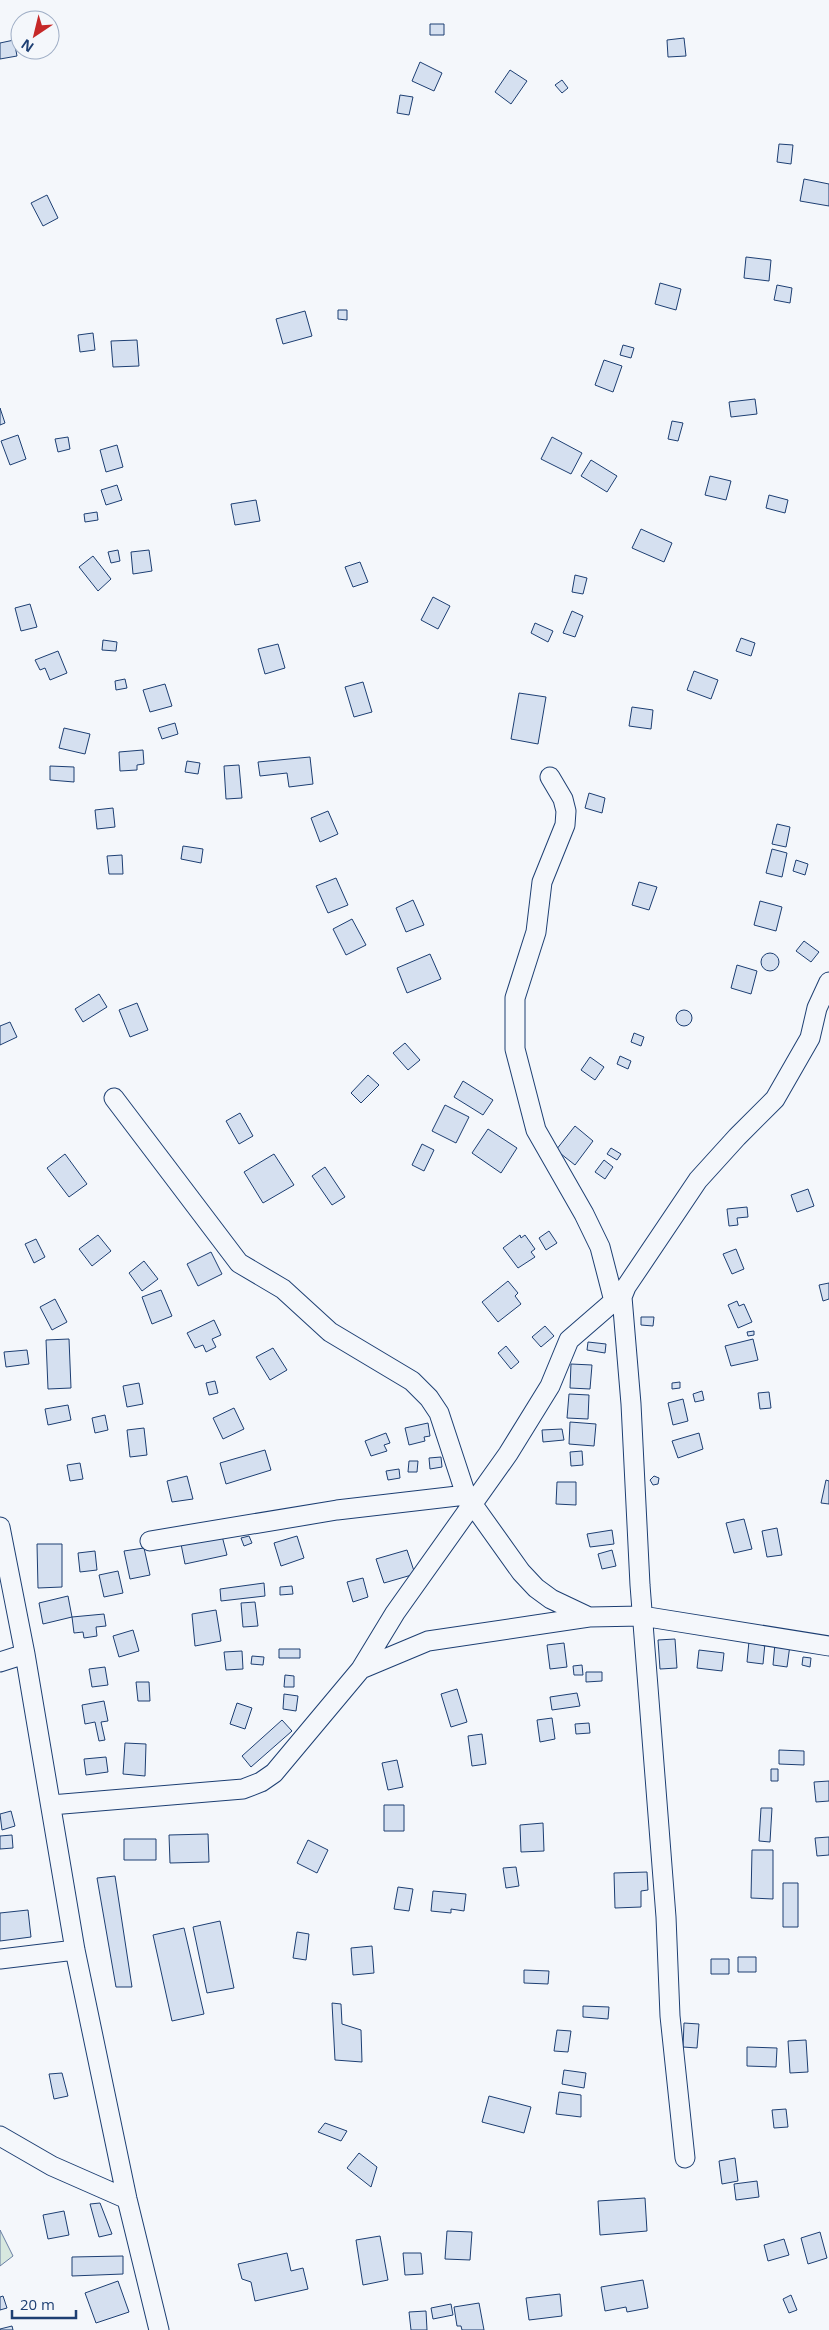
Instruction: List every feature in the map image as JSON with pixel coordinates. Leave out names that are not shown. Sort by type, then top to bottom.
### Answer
[{"type":"street","points":[[550,778],[563,800],[566,811],[565,824],[542,882],[536,932],[515,998],[514,1048],[536,1130],[584,1214],[600,1247],[618,1299],[631,1404],[636,1542],[666,1917],[670,2016],[685,2158]]},
{"type":"street","points":[[51,1805],[243,1789],[261,1782],[274,1772],[361,1669],[395,1613],[469,1500],[494,1476],[550,1386],[569,1340],[618,1299],[698,1180],[775,1099],[810,1038],[817,1008],[829,982]]},
{"type":"street","points":[[114,1098],[239,1264],[283,1289],[330,1332],[412,1381],[429,1398],[439,1413],[469,1500],[521,1572],[536,1588],[551,1599],[589,1617]]},
{"type":"street","points":[[150,1541],[337,1510],[469,1500]]},
{"type":"street","points":[[0,1527],[25,1654],[75,1950],[127,2199],[158,2330]]},
{"type":"street","points":[[361,1669],[428,1641],[589,1617],[642,1616],[829,1646]]},
{"type":"street","points":[[0,1662],[25,1654]]},
{"type":"street","points":[[0,1959],[75,1950]]},
{"type":"street","points":[[0,2136],[52,2166],[127,2199]]},
{"type":"shaded area","points":[[0,2230],[13,2256],[0,2266]]},
{"type":"building","points":[[430,24],[444,24],[444,35],[430,35]]},
{"type":"building","points":[[684,38],[686,56],[668,57],[667,40]]},
{"type":"building","points":[[10,41],[10,57],[0,59],[0,43]]},
{"type":"building","points":[[420,62],[442,73],[434,91],[412,81]]},
{"type":"building","points":[[510,70],[527,81],[511,104],[495,92]]},
{"type":"building","points":[[562,80],[568,88],[562,93],[555,85]]},
{"type":"building","points":[[400,95],[413,97],[409,115],[397,113]]},
{"type":"building","points":[[779,144],[793,145],[791,164],[777,162]]},
{"type":"building","points":[[804,179],[829,184],[829,206],[800,201]]},
{"type":"building","points":[[47,195],[58,218],[43,226],[31,203]]},
{"type":"building","points":[[746,257],[771,260],[769,281],[744,278]]},
{"type":"building","points":[[660,283],[681,289],[676,310],[655,304]]},
{"type":"building","points":[[777,285],[792,288],[790,303],[774,300]]},
{"type":"building","points":[[338,310],[347,310],[347,320],[338,319]]},
{"type":"building","points":[[305,311],[312,336],[283,344],[276,319]]},
{"type":"building","points":[[93,333],[95,350],[80,352],[78,335]]},
{"type":"building","points":[[137,340],[139,366],[113,367],[111,341]]},
{"type":"building","points":[[623,345],[634,348],[631,358],[620,355]]},
{"type":"building","points":[[604,360],[622,366],[613,392],[595,385]]},
{"type":"building","points":[[755,399],[757,414],[731,417],[729,402]]},
{"type":"building","points":[[0,408],[5,423],[0,425]]},
{"type":"building","points":[[672,421],[683,423],[678,441],[668,439]]},
{"type":"building","points":[[18,435],[26,459],[10,465],[1,441]]},
{"type":"building","points":[[68,437],[70,449],[58,452],[55,439]]},
{"type":"building","points":[[552,437],[582,453],[571,474],[541,459]]},
{"type":"building","points":[[117,445],[123,467],[106,472],[100,450]]},
{"type":"building","points":[[591,460],[617,476],[607,492],[581,476]]},
{"type":"building","points":[[710,476],[731,481],[726,500],[705,495]]},
{"type":"building","points":[[117,485],[122,500],[106,505],[101,490]]},
{"type":"building","points":[[769,495],[788,500],[785,513],[766,508]]},
{"type":"building","points":[[256,500],[260,521],[235,525],[231,504]]},
{"type":"building","points":[[97,512],[98,520],[85,522],[84,514]]},
{"type":"building","points":[[641,529],[672,543],[664,562],[632,548]]},
{"type":"building","points":[[118,550],[120,561],[111,563],[108,552]]},
{"type":"building","points":[[149,550],[152,571],[133,574],[131,552]]},
{"type":"building","points":[[93,556],[111,579],[98,591],[79,567]]},
{"type":"building","points":[[360,562],[368,582],[353,587],[345,567]]},
{"type":"building","points":[[575,575],[587,578],[583,594],[572,592]]},
{"type":"building","points":[[433,597],[450,606],[438,629],[421,620]]},
{"type":"building","points":[[30,604],[37,627],[21,631],[15,608]]},
{"type":"building","points":[[572,611],[583,616],[575,637],[563,633]]},
{"type":"building","points":[[535,623],[553,631],[548,642],[531,633]]},
{"type":"building","points":[[741,638],[755,643],[751,656],[736,651]]},
{"type":"building","points":[[103,640],[117,642],[116,651],[102,650]]},
{"type":"building","points":[[278,644],[285,668],[265,674],[258,649]]},
{"type":"building","points":[[58,651],[67,673],[50,680],[45,668],[40,670],[35,660]]},
{"type":"building","points":[[694,671],[718,680],[711,699],[687,690]]},
{"type":"building","points":[[125,679],[127,688],[116,690],[115,681]]},
{"type":"building","points":[[363,682],[372,712],[354,717],[345,687]]},
{"type":"building","points":[[165,684],[172,706],[150,712],[143,690]]},
{"type":"building","points":[[519,693],[546,697],[538,744],[511,739]]},
{"type":"building","points":[[632,707],[653,710],[651,729],[629,726]]},
{"type":"building","points":[[175,723],[178,734],[162,739],[158,728]]},
{"type":"building","points":[[64,728],[90,734],[85,754],[59,748]]},
{"type":"building","points":[[143,750],[144,764],[137,765],[137,770],[120,771],[119,752]]},
{"type":"building","points":[[310,757],[313,784],[289,787],[287,773],[260,776],[258,762]]},
{"type":"building","points":[[187,761],[200,763],[198,774],[185,772]]},
{"type":"building","points":[[239,765],[242,798],[226,799],[224,766]]},
{"type":"building","points":[[50,766],[74,767],[74,782],[50,780]]},
{"type":"building","points":[[589,793],[605,798],[602,813],[585,808]]},
{"type":"building","points":[[113,808],[115,827],[97,829],[95,810]]},
{"type":"building","points":[[328,811],[338,834],[320,842],[311,818]]},
{"type":"building","points":[[777,824],[790,827],[786,847],[772,844]]},
{"type":"building","points":[[183,846],[203,849],[201,863],[181,859]]},
{"type":"building","points":[[772,849],[787,853],[782,877],[766,873]]},
{"type":"building","points":[[122,855],[123,874],[109,874],[107,856]]},
{"type":"building","points":[[796,860],[808,864],[805,875],[793,871]]},
{"type":"building","points":[[336,878],[348,905],[328,913],[316,886]]},
{"type":"building","points":[[639,882],[657,887],[649,910],[632,905]]},
{"type":"building","points":[[413,900],[424,925],[406,932],[396,908]]},
{"type":"building","points":[[760,901],[782,907],[776,931],[754,925]]},
{"type":"building","points":[[352,919],[366,945],[346,955],[333,929]]},
{"type":"building","points":[[804,941],[819,952],[811,962],[796,951]]},
{"type":"building","points":[[770,953],[776,956],[779,962],[776,968],[770,971],[764,968],[761,962],[764,956]]},
{"type":"building","points":[[430,954],[441,979],[407,993],[397,968]]},
{"type":"building","points":[[737,965],[757,971],[751,994],[731,988]]},
{"type":"building","points":[[99,994],[107,1007],[83,1022],[75,1009]]},
{"type":"building","points":[[137,1003],[148,1030],[130,1037],[119,1010]]},
{"type":"building","points":[[684,1010],[690,1012],[692,1018],[690,1024],[684,1026],[678,1024],[676,1018],[678,1012]]},
{"type":"building","points":[[10,1022],[17,1037],[0,1045],[0,1026]]},
{"type":"building","points":[[634,1033],[644,1037],[641,1046],[631,1042]]},
{"type":"building","points":[[405,1043],[420,1060],[408,1070],[393,1053]]},
{"type":"building","points":[[620,1056],[631,1061],[628,1069],[617,1064]]},
{"type":"building","points":[[590,1057],[604,1067],[595,1080],[581,1070]]},
{"type":"building","points":[[368,1075],[379,1085],[361,1103],[351,1093]]},
{"type":"building","points":[[463,1081],[493,1100],[483,1115],[454,1097]]},
{"type":"building","points":[[445,1105],[469,1117],[456,1143],[432,1131]]},
{"type":"building","points":[[240,1113],[253,1136],[239,1144],[226,1121]]},
{"type":"building","points":[[575,1126],[593,1141],[575,1165],[556,1150]]},
{"type":"building","points":[[488,1129],[517,1148],[501,1173],[472,1153]]},
{"type":"building","points":[[422,1144],[434,1150],[424,1171],[412,1165]]},
{"type":"building","points":[[611,1148],[621,1154],[617,1160],[607,1154]]},
{"type":"building","points":[[65,1154],[87,1184],[69,1197],[47,1168]]},
{"type":"building","points":[[274,1154],[294,1185],[263,1203],[244,1172]]},
{"type":"building","points":[[604,1160],[613,1167],[605,1179],[595,1172]]},
{"type":"building","points":[[325,1167],[345,1197],[332,1205],[312,1176]]},
{"type":"building","points":[[808,1189],[814,1206],[797,1212],[791,1195]]},
{"type":"building","points":[[747,1207],[748,1217],[737,1218],[738,1225],[729,1226],[727,1209]]},
{"type":"building","points":[[549,1231],[557,1243],[546,1250],[539,1238]]},
{"type":"building","points":[[98,1235],[111,1251],[92,1266],[79,1249]]},
{"type":"building","points":[[520,1235],[521,1238],[525,1235],[535,1249],[531,1252],[535,1257],[518,1268],[503,1248]]},
{"type":"building","points":[[36,1239],[45,1257],[34,1263],[25,1244]]},
{"type":"building","points":[[736,1249],[744,1269],[732,1274],[723,1254]]},
{"type":"building","points":[[211,1252],[222,1274],[198,1286],[187,1264]]},
{"type":"building","points":[[144,1261],[158,1279],[142,1291],[129,1273]]},
{"type":"building","points":[[508,1281],[518,1293],[515,1296],[521,1304],[498,1322],[482,1302]]},
{"type":"building","points":[[829,1283],[829,1299],[823,1301],[819,1285]]},
{"type":"building","points":[[161,1290],[172,1316],[152,1324],[142,1297]]},
{"type":"building","points":[[55,1299],[67,1322],[52,1330],[40,1307]]},
{"type":"building","points":[[737,1301],[739,1306],[744,1304],[752,1322],[738,1328],[728,1305]]},
{"type":"building","points":[[641,1317],[654,1317],[653,1326],[641,1325]]},
{"type":"building","points":[[214,1320],[221,1335],[212,1339],[216,1347],[206,1352],[203,1345],[195,1348],[187,1333]]},
{"type":"building","points":[[545,1326],[554,1336],[541,1347],[532,1337]]},
{"type":"building","points":[[754,1331],[754,1335],[748,1336],[747,1332]]},
{"type":"building","points":[[69,1339],[71,1388],[48,1389],[46,1340]]},
{"type":"building","points":[[753,1339],[758,1360],[731,1366],[725,1346]]},
{"type":"building","points":[[588,1342],[606,1344],[605,1353],[587,1350]]},
{"type":"building","points":[[506,1346],[519,1362],[511,1369],[498,1353]]},
{"type":"building","points":[[273,1348],[287,1370],[270,1380],[256,1357]]},
{"type":"building","points":[[27,1350],[29,1364],[6,1367],[4,1352]]},
{"type":"building","points":[[571,1364],[592,1365],[590,1389],[570,1388]]},
{"type":"building","points":[[215,1381],[218,1393],[209,1395],[206,1383]]},
{"type":"building","points":[[680,1382],[680,1388],[672,1389],[672,1383]]},
{"type":"building","points":[[139,1383],[143,1404],[127,1407],[123,1386]]},
{"type":"building","points":[[702,1391],[704,1400],[695,1402],[693,1394]]},
{"type":"building","points":[[769,1392],[771,1408],[760,1409],[758,1393]]},
{"type":"building","points":[[569,1394],[589,1395],[588,1419],[567,1418]]},
{"type":"building","points":[[683,1399],[688,1421],[673,1425],[668,1403]]},
{"type":"building","points":[[68,1405],[71,1420],[48,1425],[45,1409]]},
{"type":"building","points":[[234,1408],[244,1429],[223,1439],[213,1418]]},
{"type":"building","points":[[105,1415],[108,1430],[95,1433],[92,1418]]},
{"type":"building","points":[[570,1422],[596,1424],[594,1446],[569,1444]]},
{"type":"building","points":[[428,1423],[430,1436],[424,1437],[425,1441],[409,1445],[405,1428]]},
{"type":"building","points":[[144,1428],[147,1455],[130,1457],[127,1430]]},
{"type":"building","points":[[562,1429],[564,1440],[543,1442],[542,1430]]},
{"type":"building","points":[[386,1433],[390,1443],[384,1445],[387,1451],[371,1456],[365,1441]]},
{"type":"building","points":[[699,1433],[703,1449],[678,1458],[672,1441]]},
{"type":"building","points":[[265,1450],[271,1470],[226,1484],[220,1463]]},
{"type":"building","points":[[582,1451],[583,1465],[571,1466],[570,1452]]},
{"type":"building","points":[[441,1457],[442,1467],[430,1469],[429,1458]]},
{"type":"building","points":[[409,1461],[418,1461],[417,1472],[408,1472]]},
{"type":"building","points":[[80,1463],[83,1479],[70,1481],[67,1465]]},
{"type":"building","points":[[399,1469],[400,1478],[388,1480],[386,1471]]},
{"type":"building","points":[[187,1476],[193,1499],[172,1502],[167,1481]]},
{"type":"building","points":[[654,1476],[659,1478],[658,1484],[653,1485],[650,1480]]},
{"type":"building","points":[[826,1480],[829,1481],[829,1504],[821,1503]]},
{"type":"building","points":[[557,1482],[576,1482],[576,1505],[556,1504]]},
{"type":"building","points":[[744,1519],[752,1549],[734,1553],[726,1523]]},
{"type":"building","points":[[777,1528],[782,1555],[767,1557],[762,1531]]},
{"type":"building","points":[[612,1530],[614,1544],[590,1547],[587,1534]]},
{"type":"building","points":[[222,1536],[227,1555],[185,1564],[181,1544]]},
{"type":"building","points":[[249,1536],[252,1543],[244,1546],[241,1538]]},
{"type":"building","points":[[297,1536],[304,1558],[281,1566],[274,1543]]},
{"type":"building","points":[[37,1544],[62,1544],[62,1587],[38,1588]]},
{"type":"building","points":[[144,1548],[150,1575],[130,1579],[124,1551]]},
{"type":"building","points":[[407,1550],[415,1574],[384,1583],[376,1559]]},
{"type":"building","points":[[612,1550],[616,1566],[602,1569],[598,1554]]},
{"type":"building","points":[[95,1551],[97,1570],[80,1572],[78,1553]]},
{"type":"building","points":[[118,1571],[123,1593],[104,1597],[99,1575]]},
{"type":"building","points":[[363,1578],[368,1597],[353,1602],[347,1582]]},
{"type":"building","points":[[264,1583],[265,1596],[221,1601],[220,1589]]},
{"type":"building","points":[[292,1586],[293,1594],[280,1595],[280,1587]]},
{"type":"building","points":[[68,1596],[72,1617],[43,1624],[39,1603]]},
{"type":"building","points":[[255,1602],[258,1626],[243,1627],[241,1603]]},
{"type":"building","points":[[216,1610],[221,1641],[195,1646],[192,1614]]},
{"type":"building","points":[[104,1614],[106,1626],[96,1627],[97,1636],[84,1638],[83,1632],[74,1633],[72,1617]]},
{"type":"building","points":[[133,1630],[139,1651],[119,1657],[113,1636]]},
{"type":"building","points":[[675,1639],[677,1668],[660,1669],[658,1640]]},
{"type":"building","points":[[749,1641],[765,1643],[763,1664],[747,1662]]},
{"type":"building","points":[[564,1643],[567,1667],[550,1669],[547,1645]]},
{"type":"building","points":[[775,1643],[790,1645],[787,1667],[773,1665]]},
{"type":"building","points":[[279,1649],[300,1649],[300,1658],[279,1658]]},
{"type":"building","points":[[699,1650],[724,1653],[722,1671],[697,1668]]},
{"type":"building","points":[[242,1651],[243,1669],[226,1670],[224,1652]]},
{"type":"building","points":[[252,1656],[264,1657],[263,1665],[251,1664]]},
{"type":"building","points":[[803,1657],[811,1658],[810,1667],[802,1665]]},
{"type":"building","points":[[582,1665],[583,1675],[574,1675],[573,1666]]},
{"type":"building","points":[[105,1667],[108,1685],[92,1687],[89,1669]]},
{"type":"building","points":[[586,1672],[602,1672],[602,1681],[586,1682]]},
{"type":"building","points":[[285,1675],[294,1676],[294,1687],[284,1687]]},
{"type":"building","points":[[136,1682],[149,1682],[150,1701],[138,1701]]},
{"type":"building","points":[[457,1689],[467,1722],[451,1727],[441,1694]]},
{"type":"building","points":[[577,1693],[580,1706],[552,1710],[550,1697]]},
{"type":"building","points":[[284,1694],[298,1696],[296,1711],[283,1709]]},
{"type":"building","points":[[104,1701],[108,1721],[101,1722],[105,1740],[99,1741],[95,1722],[85,1724],[82,1705]]},
{"type":"building","points":[[237,1703],[252,1708],[245,1729],[230,1724]]},
{"type":"building","points":[[552,1718],[555,1739],[540,1742],[537,1720]]},
{"type":"building","points":[[282,1720],[292,1731],[251,1767],[242,1756]]},
{"type":"building","points":[[589,1723],[590,1733],[576,1734],[575,1724]]},
{"type":"building","points":[[482,1734],[486,1764],[472,1766],[468,1736]]},
{"type":"building","points":[[125,1743],[146,1744],[145,1776],[123,1774]]},
{"type":"building","points":[[779,1750],[804,1751],[804,1765],[779,1764]]},
{"type":"building","points":[[106,1757],[108,1772],[86,1775],[84,1759]]},
{"type":"building","points":[[397,1760],[403,1787],[388,1790],[382,1763]]},
{"type":"building","points":[[771,1769],[778,1769],[778,1781],[771,1781]]},
{"type":"building","points":[[829,1781],[829,1801],[816,1802],[814,1782]]},
{"type":"building","points":[[384,1805],[404,1805],[404,1831],[384,1831]]},
{"type":"building","points":[[761,1808],[772,1808],[770,1842],[759,1841]]},
{"type":"building","points":[[11,1811],[15,1826],[2,1830],[0,1814]]},
{"type":"building","points":[[543,1823],[544,1851],[521,1852],[520,1825]]},
{"type":"building","points":[[208,1834],[209,1862],[170,1863],[169,1835]]},
{"type":"building","points":[[12,1835],[13,1848],[0,1849],[0,1836]]},
{"type":"building","points":[[829,1837],[829,1855],[817,1856],[815,1838]]},
{"type":"building","points":[[124,1839],[156,1839],[156,1860],[124,1860]]},
{"type":"building","points":[[308,1840],[328,1850],[317,1873],[297,1863]]},
{"type":"building","points":[[752,1850],[773,1850],[773,1899],[751,1898]]},
{"type":"building","points":[[516,1867],[519,1886],[506,1888],[503,1868]]},
{"type":"building","points":[[647,1872],[648,1890],[641,1891],[641,1907],[615,1908],[614,1873]]},
{"type":"building","points":[[115,1876],[132,1987],[116,1987],[97,1878]]},
{"type":"building","points":[[783,1883],[798,1883],[798,1927],[783,1927]]},
{"type":"building","points":[[398,1887],[413,1889],[409,1911],[394,1909]]},
{"type":"building","points":[[433,1891],[466,1894],[464,1911],[451,1909],[451,1913],[431,1911]]},
{"type":"building","points":[[28,1910],[31,1937],[0,1941],[0,1913]]},
{"type":"building","points":[[220,1921],[234,1988],[207,1993],[193,1927]]},
{"type":"building","points":[[184,1928],[204,2014],[172,2021],[153,1935]]},
{"type":"building","points":[[297,1932],[309,1934],[306,1960],[293,1958]]},
{"type":"building","points":[[372,1946],[374,1973],[353,1975],[351,1948]]},
{"type":"building","points":[[738,1957],[756,1957],[756,1972],[738,1972]]},
{"type":"building","points":[[711,1959],[729,1959],[729,1974],[711,1974]]},
{"type":"building","points":[[524,1970],[549,1971],[548,1984],[524,1983]]},
{"type":"building","points":[[332,2003],[341,2004],[342,2024],[361,2030],[362,2062],[335,2060]]},
{"type":"building","points":[[583,2006],[609,2007],[608,2019],[583,2017]]},
{"type":"building","points":[[684,2023],[699,2024],[697,2048],[683,2047]]},
{"type":"building","points":[[557,2030],[571,2031],[568,2052],[554,2051]]},
{"type":"building","points":[[806,2040],[808,2072],[790,2073],[788,2041]]},
{"type":"building","points":[[747,2047],[777,2048],[776,2067],[747,2066]]},
{"type":"building","points":[[564,2070],[586,2073],[584,2088],[562,2084]]},
{"type":"building","points":[[62,2073],[68,2096],[54,2099],[49,2074]]},
{"type":"building","points":[[559,2092],[581,2095],[581,2117],[556,2114]]},
{"type":"building","points":[[489,2096],[531,2107],[524,2133],[482,2122]]},
{"type":"building","points":[[786,2109],[788,2127],[774,2128],[772,2110]]},
{"type":"building","points":[[325,2123],[347,2131],[341,2141],[318,2132]]},
{"type":"building","points":[[359,2153],[377,2167],[371,2187],[347,2168]]},
{"type":"building","points":[[735,2158],[738,2181],[722,2184],[719,2161]]},
{"type":"building","points":[[757,2181],[759,2197],[736,2200],[734,2184]]},
{"type":"building","points":[[645,2198],[647,2231],[600,2235],[598,2201]]},
{"type":"building","points":[[100,2203],[112,2234],[99,2237],[90,2204]]},
{"type":"building","points":[[64,2211],[69,2235],[48,2239],[43,2215]]},
{"type":"building","points":[[447,2231],[472,2232],[470,2260],[445,2259]]},
{"type":"building","points":[[820,2232],[827,2258],[808,2264],[801,2238]]},
{"type":"building","points":[[380,2236],[388,2280],[363,2285],[356,2240]]},
{"type":"building","points":[[784,2239],[789,2255],[768,2261],[764,2245]]},
{"type":"building","points":[[287,2253],[291,2271],[303,2268],[308,2289],[255,2301],[251,2282],[242,2279],[238,2264]]},
{"type":"building","points":[[403,2253],[421,2253],[423,2274],[405,2275]]},
{"type":"building","points":[[123,2256],[123,2274],[72,2276],[72,2257]]},
{"type":"building","points":[[643,2280],[648,2308],[627,2312],[626,2307],[605,2311],[601,2287]]},
{"type":"building","points":[[118,2281],[129,2312],[96,2323],[85,2293]]},
{"type":"building","points":[[560,2294],[562,2316],[529,2320],[526,2298]]},
{"type":"building","points":[[791,2295],[797,2310],[789,2313],[783,2299]]},
{"type":"building","points":[[3,2296],[7,2308],[0,2310],[0,2297]]},
{"type":"building","points":[[479,2303],[484,2330],[462,2330],[461,2326],[457,2326],[454,2307]]},
{"type":"building","points":[[451,2304],[453,2315],[433,2319],[431,2308]]},
{"type":"building","points":[[426,2311],[427,2330],[411,2330],[409,2312]]},
{"type":"building","points":[[12,2326],[13,2330],[0,2330],[0,2329]]}]
